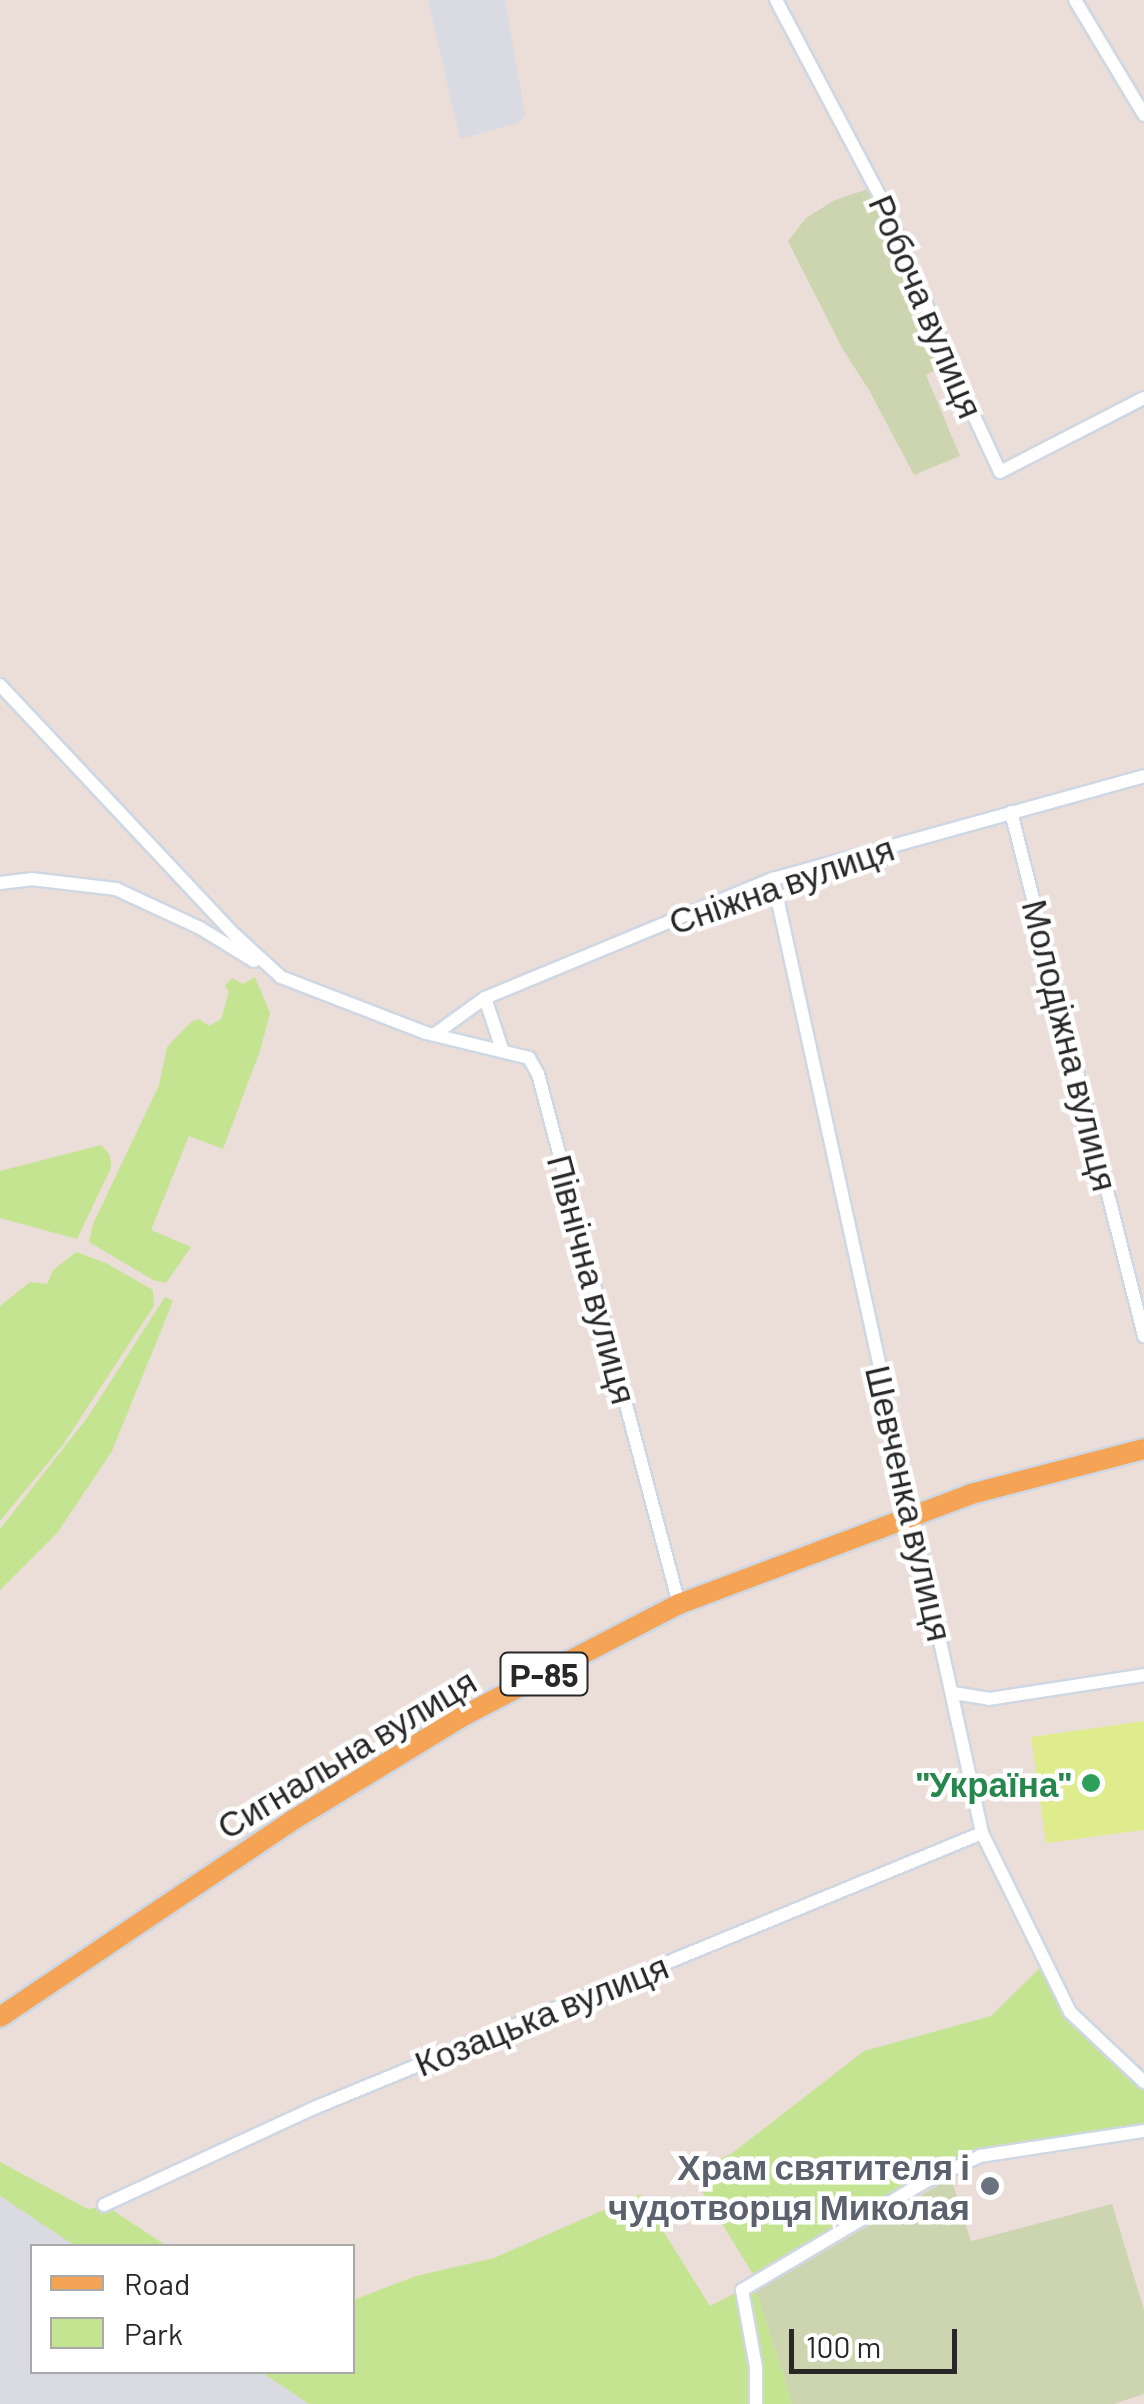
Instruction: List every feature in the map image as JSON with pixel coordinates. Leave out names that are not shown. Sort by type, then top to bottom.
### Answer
[{"type":"main road","name":"Сигнальна вулиця","points":[[0,2017],[293,1820],[465,1715],[680,1604],[970,1494],[1144,1450]]},
{"type":"street","name":"Робоча вулиця","points":[[776,0],[889,213],[953,371],[1000,472],[1144,398]]},
{"type":"street","points":[[1075,0],[1144,115]]},
{"type":"street","points":[[0,685],[236,936],[281,977]]},
{"type":"street","name":"Сніжна вулиця","points":[[431,1034],[485,998],[773,879],[1144,776]]},
{"type":"street","name":"Молодіжна вулиця","points":[[1011,812],[1144,1336]]},
{"type":"street","points":[[0,883],[31,878],[116,889],[200,928],[281,977]]},
{"type":"street","name":"Шевченка вулиця","points":[[773,879],[982,1833],[1070,2012],[1144,2082]]},
{"type":"street","name":"Північна вулиця","points":[[281,977],[431,1034],[528,1058],[538,1074],[680,1604]]},
{"type":"street","points":[[485,998],[502,1049]]},
{"type":"street","points":[[953,1693],[990,1699],[1144,1675]]},
{"type":"street","name":"Козацька вулиця","points":[[104,2205],[314,2108],[982,1833]]},
{"type":"street","points":[[756,2404],[756,2367],[742,2290],[926,2181],[980,2156],[1144,2130]]},
{"type":"shaded area","points":[[428,0],[505,0],[525,116],[518,123],[460,139]]},
{"type":"shaded area","points":[[0,2196],[72,2244],[30,2244],[30,2374],[264,2374],[309,2404],[0,2404]]},
{"type":"green space","points":[[868,189],[943,367],[926,375],[960,456],[914,475],[842,348],[788,241],[806,218],[835,200]]},
{"type":"green space","points":[[255,977],[270,1013],[260,1051],[223,1149],[189,1136],[151,1230],[191,1247],[166,1283],[153,1280],[89,1242],[93,1224],[159,1085],[167,1047],[191,1022],[199,1019],[209,1026],[221,1019],[229,992],[225,986],[232,978],[243,984]]},
{"type":"green space","points":[[101,1145],[110,1155],[111,1168],[77,1239],[0,1218],[0,1171]]},
{"type":"green space","points":[[76,1252],[106,1263],[153,1290],[154,1306],[62,1446],[0,1521],[0,1306],[30,1282],[47,1284],[53,1270]]},
{"type":"green space","points":[[165,1297],[173,1301],[112,1451],[57,1533],[0,1590],[0,1529],[87,1418]]},
{"type":"green space","name":"\"Україна\"","points":[[1144,1721],[1144,1830],[1046,1843],[1031,1737]]},
{"type":"green space","points":[[1045,1963],[1069,2013],[1144,2083],[1144,2130],[979,2155],[756,2279],[690,2172],[731,2154],[864,2051],[991,2016]]},
{"type":"green space","points":[[0,2162],[88,2209],[106,2206],[164,2244],[72,2244],[0,2196]]},
{"type":"green space","points":[[951,2178],[971,2241],[1112,2204],[1144,2310],[1144,2394],[1114,2404],[793,2404],[756,2291]]},
{"type":"green space","points":[[640,2194],[710,2306],[741,2290],[755,2404],[309,2404],[264,2374],[355,2374],[355,2299],[416,2276],[494,2258]]},
{"type":"green space","points":[[756,2291],[793,2404],[757,2404],[745,2297]]},
{"type":"place","name":"\"Україна\"","points":[[1091,1783]]},
{"type":"place","name":"Храм святителя і чудотворця Миколая","points":[[990,2186]]}]
